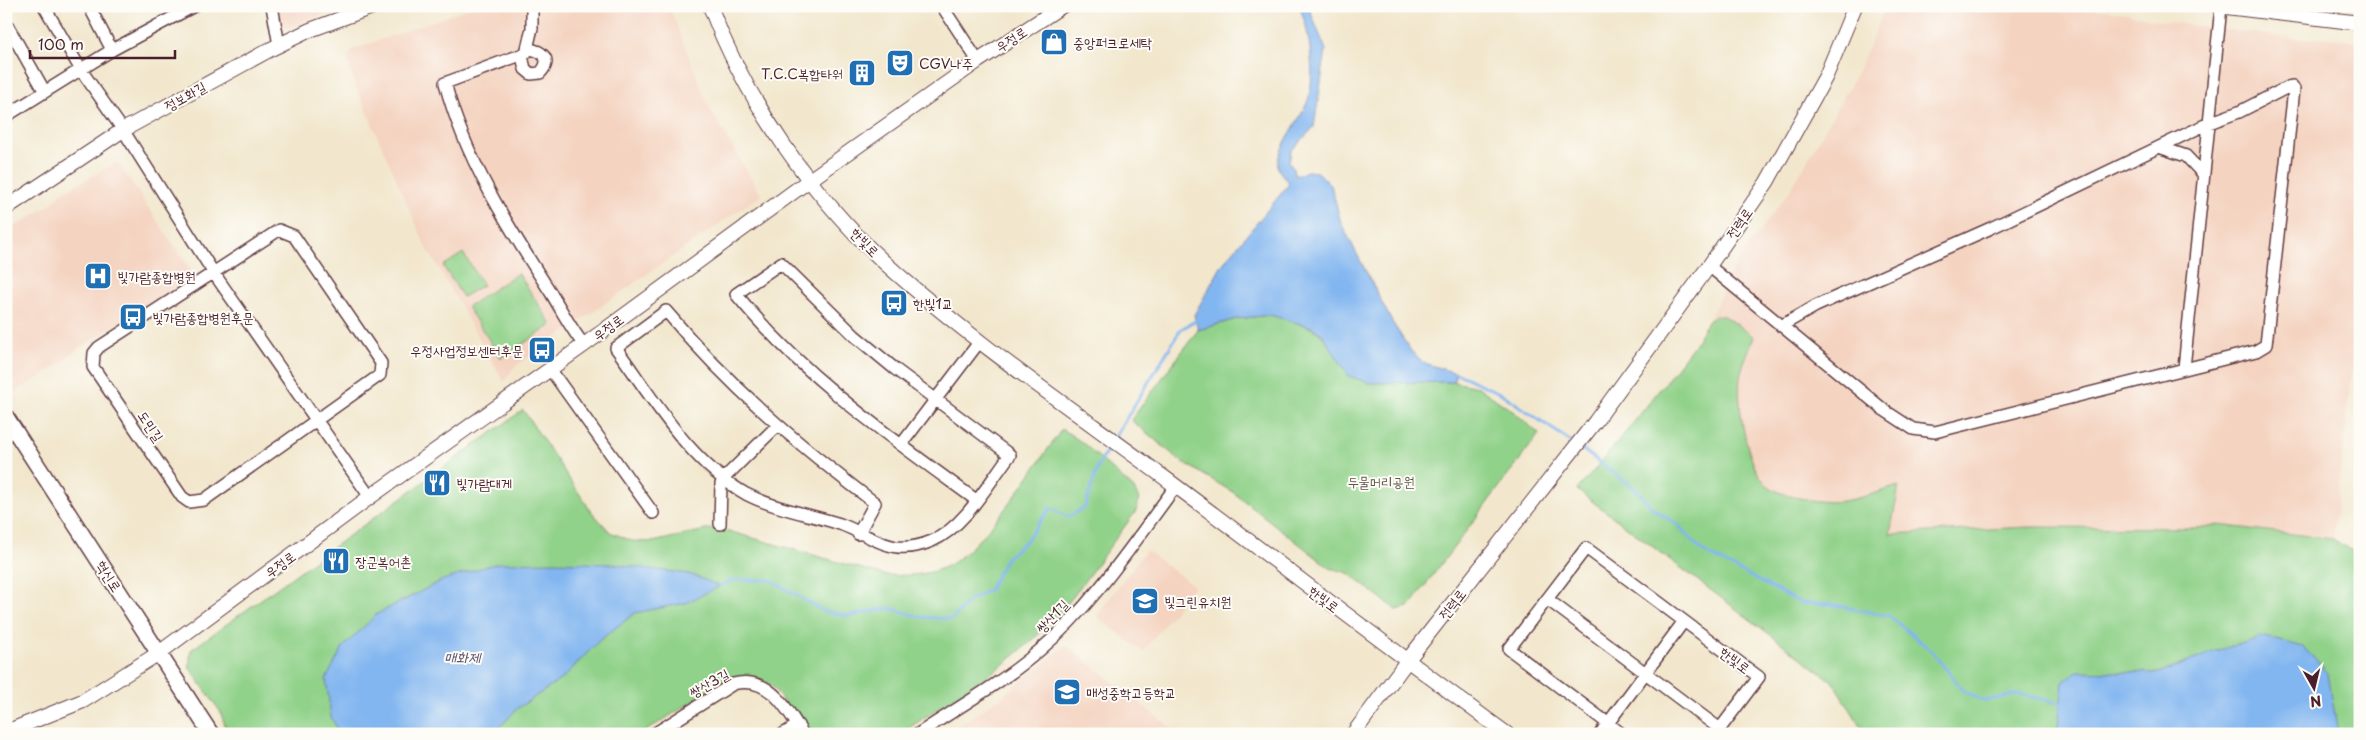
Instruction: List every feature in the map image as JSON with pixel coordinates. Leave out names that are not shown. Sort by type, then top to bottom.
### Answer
[{"type":"main road","name":"혁신로","points":[[6,417],[211,734]]},
{"type":"street","points":[[44,6],[81,70],[123,130],[213,272],[370,497]]},
{"type":"street","points":[[90,6],[112,50]]},
{"type":"street","points":[[272,6],[279,45]]},
{"type":"street","name":"정보화길","points":[[6,208],[123,130],[279,45],[375,6]]},
{"type":"street","points":[[532,6],[532,28],[525,52],[445,83],[451,105],[471,154],[497,204],[525,255],[584,345]]},
{"type":"street","name":"한빛로","points":[[710,6],[743,78],[772,128],[837,213],[884,262],[980,341],[1507,734]]},
{"type":"street","points":[[942,6],[978,61]]},
{"type":"street","name":"우정로","points":[[6,732],[83,701],[159,653],[370,497],[584,345],[811,179],[978,61],[1062,6]]},
{"type":"street","name":"전력로","points":[[1353,734],[1407,661],[1595,422],[1710,266],[1767,182],[1826,76],[1855,6]]},
{"type":"street","points":[[2184,368],[2219,6],[2360,23]]},
{"type":"street","points":[[6,116],[112,50],[191,7]]},
{"type":"street","points":[[6,23],[45,92]]},
{"type":"street","points":[[1710,266],[1781,326],[1884,410],[1913,428],[1935,432],[2256,351],[2266,345],[2294,89],[2292,86],[2288,87],[2239,112],[2209,123],[1991,228],[1816,306],[1781,326]]},
{"type":"street","points":[[2160,147],[2186,156],[2203,174]]},
{"type":"street","name":"도민길","points":[[284,230],[294,236],[381,363],[380,375],[318,421],[204,500],[189,502],[182,497],[93,367],[92,361],[94,353],[99,347],[213,272],[273,232],[284,230]]},
{"type":"street","points":[[858,534],[875,503],[777,426],[720,372],[666,311],[616,348],[686,443],[724,478],[758,499],[842,525],[858,534],[894,547],[919,545],[932,541],[953,529],[976,500],[1010,455],[935,400],[855,336],[781,263],[736,294],[768,332],[805,368],[901,445],[976,500]]},
{"type":"street","points":[[901,445],[980,341]]},
{"type":"street","points":[[550,369],[653,513]]},
{"type":"street","points":[[720,524],[721,484],[724,478],[777,426]]},
{"type":"street","name":"쌍산1길","points":[[918,734],[1023,664],[1060,632],[1092,595],[1176,486]]},
{"type":"street","name":"한빛로","points":[[1547,599],[1646,673],[1718,731],[1759,677],[1586,548],[1547,599],[1509,649],[1622,734]]},
{"type":"street","points":[[1600,734],[1684,621]]},
{"type":"street","name":"쌍산3길","points":[[654,734],[733,684],[743,682],[755,683],[768,688],[782,701],[800,729],[783,734]]},
{"type":"shaded area","points":[[277,6],[344,6],[281,31]]},
{"type":"shaded area","points":[[475,6],[669,6],[709,107],[761,195],[514,367],[504,382],[424,243],[354,82],[347,58],[352,50]]},
{"type":"shaded area","points":[[1886,6],[2070,6],[2128,13],[2152,20],[2308,40],[2325,37],[2360,43],[2360,293],[2333,539],[2218,525],[2196,528],[2029,527],[1792,539],[1624,437],[1698,340],[1740,258],[1791,189],[1857,73]]},
{"type":"shaded area","name":"빛가람종합병원","points":[[115,163],[119,164],[190,269],[188,279],[67,356],[65,361],[16,392],[10,392],[6,386],[6,232],[49,206],[62,193]]},
{"type":"shaded area","name":"빛그린유치원","points":[[1146,550],[1194,586],[1143,652],[1096,616]]},
{"type":"shaded area","name":"매성중학고등학교","points":[[1066,645],[1179,734],[946,734],[999,699]]},
{"type":"green space","points":[[463,253],[483,285],[463,297],[443,266]]},
{"type":"green space","points":[[518,273],[552,325],[501,358],[467,307]]},
{"type":"green space","name":"두물머리공원","points":[[1270,315],[1300,323],[1319,333],[1334,349],[1349,376],[1424,382],[1454,382],[1478,387],[1514,412],[1539,434],[1409,607],[1396,610],[1348,573],[1330,568],[1234,493],[1181,461],[1131,420],[1198,330],[1236,319]]},
{"type":"green space","points":[[1715,316],[1724,316],[1754,337],[1741,372],[1741,414],[1753,463],[1767,485],[1774,490],[1793,497],[1826,502],[1851,500],[1899,486],[1890,534],[2029,527],[2196,528],[2218,525],[2333,539],[2350,550],[2360,551],[2360,734],[1866,734],[1832,681],[1577,490],[1635,421],[1691,349],[1708,322]]},
{"type":"green space","points":[[523,410],[591,511],[610,532],[632,541],[653,542],[710,529],[735,533],[884,575],[932,572],[947,566],[978,541],[1024,484],[1062,429],[1083,443],[1134,489],[1139,499],[1136,511],[1069,602],[1034,639],[1000,667],[900,734],[807,734],[773,687],[763,681],[737,678],[717,686],[641,734],[228,734],[220,711],[189,667],[191,650]]},
{"type":"water","points":[[1299,6],[1308,6],[1326,50],[1314,127],[1291,151],[1289,161],[1296,176],[1307,171],[1318,172],[1331,185],[1341,223],[1392,322],[1411,351],[1424,363],[1456,373],[1454,382],[1370,383],[1349,376],[1322,334],[1311,327],[1270,315],[1236,319],[1198,330],[1194,315],[1222,265],[1289,184],[1278,168],[1278,161],[1280,152],[1306,105],[1312,76],[1309,39]]},
{"type":"water","name":"매화제","points":[[498,563],[612,564],[689,574],[720,586],[686,603],[635,613],[600,640],[563,678],[518,708],[493,734],[340,734],[331,717],[326,679],[343,647],[377,614],[443,580]]},
{"type":"water","points":[[2265,637],[2303,647],[2328,673],[2338,734],[2057,734],[2063,682],[2077,671],[2161,673],[2215,651]]},
{"type":"waterway","points":[[1115,437],[1181,329],[1197,320]]},
{"type":"waterway","points":[[1456,373],[1502,394],[1574,444]]},
{"type":"waterway","points":[[720,586],[734,580],[771,580],[823,611],[848,616],[890,608],[921,617],[952,619],[970,600],[989,590],[1006,558],[1025,542],[1050,508],[1068,517],[1085,507],[1098,466],[1112,442]]},
{"type":"waterway","points":[[1579,447],[1637,490],[1653,509],[1678,525],[1702,551],[1801,603],[1829,604],[1889,616],[1933,652],[1963,691],[1984,701],[2018,694],[2060,703]]},
{"type":"place","name":"중앙퍼크로세탁","points":[[1054,42]]},
{"type":"place","name":"CGV나주","points":[[900,63]]},
{"type":"place","name":"T.C.C복합타워","points":[[862,73]]},
{"type":"place","name":"빛가람종합병원","points":[[98,276]]},
{"type":"place","name":"한빛1교","points":[[894,303]]},
{"type":"place","name":"빛가람종합병원후문","points":[[133,317]]},
{"type":"place","name":"우정사업정보센터후문","points":[[542,350]]},
{"type":"place","name":"빛가람대게","points":[[437,483]]},
{"type":"place","name":"장군복어촌","points":[[336,561]]},
{"type":"place","name":"빛그린유치원","points":[[1145,601]]},
{"type":"place","name":"매성중학고등학교","points":[[1067,692]]}]
